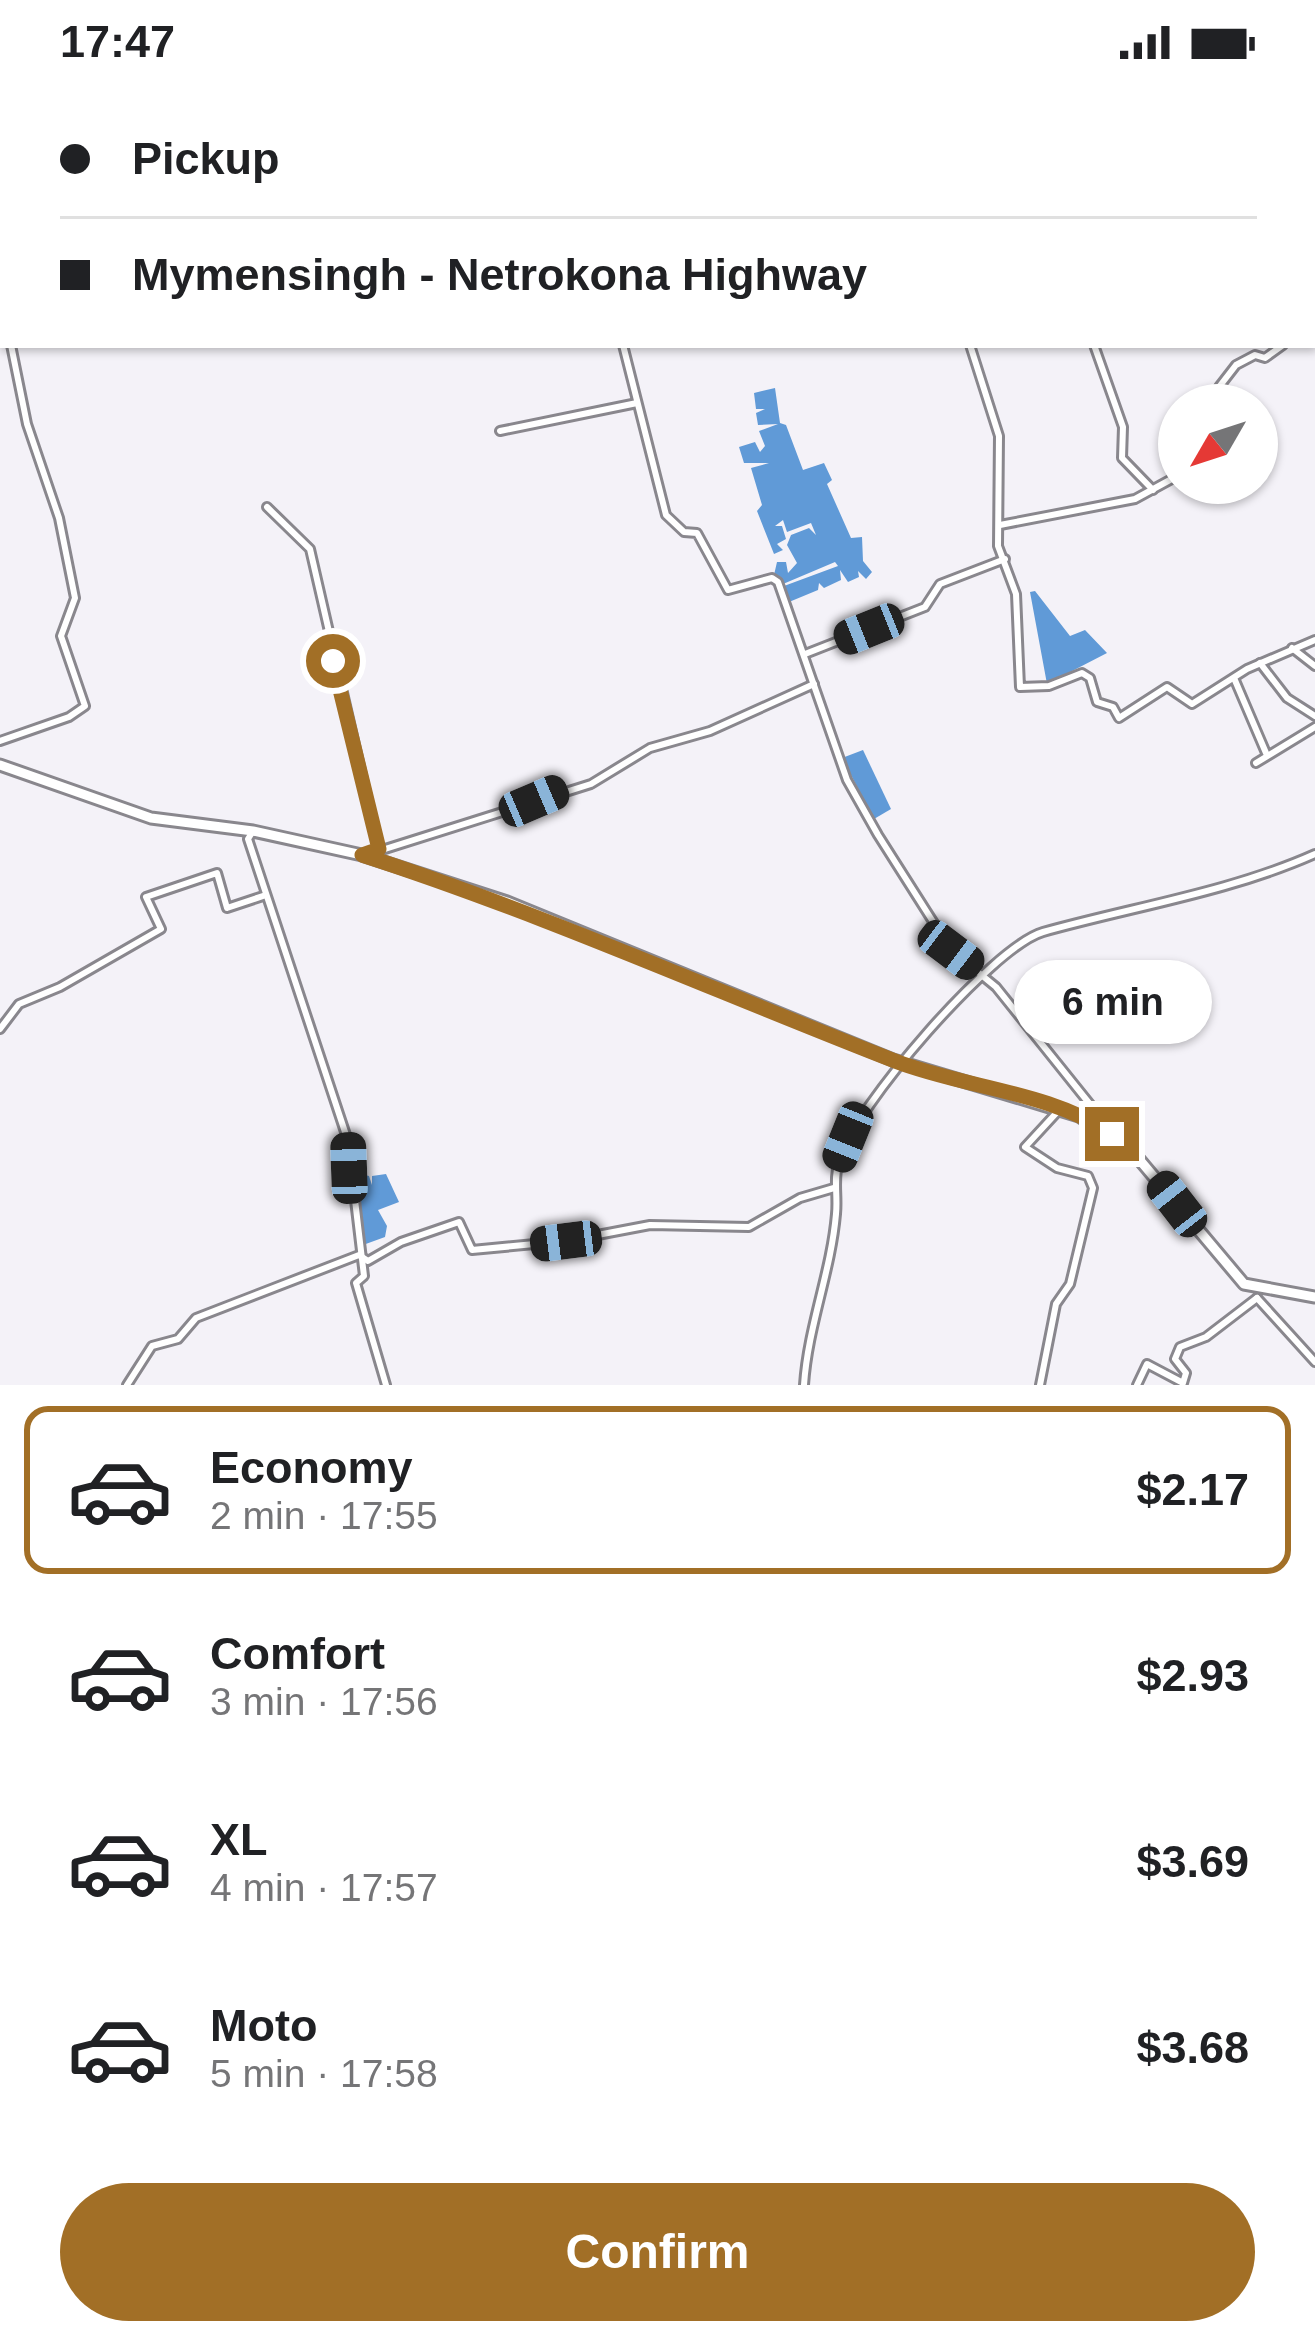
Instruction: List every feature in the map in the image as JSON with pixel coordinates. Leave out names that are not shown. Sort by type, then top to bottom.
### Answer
[{"type":"main road","points":[[0,766],[151,818],[253,831],[362,855],[507,902],[903,1063],[1060,1109],[1100,1126],[1143,1163],[1255,1294],[1315,1298]]},
{"type":"street","points":[[0,741],[69,718],[85,706],[61,636],[75,598],[59,518],[27,424],[12,348]]},
{"type":"street","points":[[623,348],[666,514],[684,532],[695,530],[728,590],[772,578],[778,582],[847,781],[878,835],[951,950],[985,976],[1093,1108],[1100,1126]]},
{"type":"street","points":[[971,348],[999,436],[998,546],[1016,594],[1021,688],[1049,686],[1082,673],[1090,678],[1097,702],[1113,707],[1119,718],[1167,687],[1192,704],[1260,663],[1315,640]]},
{"type":"street","points":[[1095,348],[1123,427],[1122,458],[1153,490]]},
{"type":"street","points":[[1221,384],[1236,365],[1255,355],[1265,358],[1279,348]]},
{"type":"street","points":[[500,431],[637,403]]},
{"type":"street","points":[[1000,525],[1107,507],[1158,487]]},
{"type":"street","points":[[267,507],[310,549],[379,849]]},
{"type":"street","points":[[803,655],[926,607],[934,602],[932,594],[940,584],[1005,559]]},
{"type":"street","points":[[1292,648],[1315,666]]},
{"type":"street","points":[[1256,763],[1295,743],[1315,721],[1287,698],[1260,663]]},
{"type":"street","points":[[1234,678],[1266,754]]},
{"type":"street","points":[[362,855],[591,784],[650,748],[710,730],[814,684]]},
{"type":"street","points":[[253,831],[248,838],[348,1141],[359,1202],[355,1223],[364,1276],[356,1283],[386,1385]]},
{"type":"street","points":[[804,1385],[807,1341],[837,1211],[834,1188],[855,1124],[948,1007],[1043,932],[1191,895],[1315,854]]},
{"type":"street","points":[[0,1029],[19,1004],[60,987],[161,928],[146,897],[217,873],[226,908],[266,895]]},
{"type":"street","points":[[1040,1385],[1056,1304],[1070,1284],[1092,1194],[1088,1176],[1057,1168],[1025,1147],[1060,1109]]},
{"type":"street","points":[[359,1255],[368,1261],[400,1242],[459,1222],[472,1250],[566,1241],[650,1225],[748,1226],[800,1198],[834,1188]]},
{"type":"street","points":[[127,1385],[152,1346],[178,1339],[196,1318],[359,1255]]},
{"type":"street","points":[[1137,1385],[1147,1364],[1183,1382],[1186,1372],[1175,1359],[1177,1350],[1206,1337],[1255,1294],[1315,1362]]},
{"type":"water","points":[[775,388],[780,423],[786,425],[803,470],[824,463],[832,480],[827,484],[851,538],[862,537],[863,561],[872,572],[866,579],[858,571],[859,577],[848,582],[840,570],[841,580],[824,588],[819,583],[818,590],[789,602],[784,586],[838,566],[835,562],[783,584],[774,575],[777,562],[786,562],[788,573],[797,563],[787,545],[791,535],[809,528],[816,535],[811,523],[787,532],[783,520],[775,526],[782,526],[786,539],[777,544],[783,550],[774,554],[757,511],[762,505],[751,468],[769,463],[744,463],[739,447],[755,442],[760,452],[765,446],[759,431],[778,424],[758,425],[756,413],[765,409],[756,409],[754,393]]},
{"type":"water","points":[[1035,591],[1070,636],[1085,630],[1107,653],[1047,684],[1030,592]]},
{"type":"water","points":[[863,750],[891,809],[874,819],[842,758]]},
{"type":"water","points":[[360,1147],[360,1174],[369,1176],[372,1185],[372,1176],[386,1174],[399,1202],[378,1210],[387,1226],[385,1237],[363,1245],[352,1150]]},
{"type":"route","points":[[333,661],[379,849],[362,855],[507,902],[893,1060],[1060,1109],[1112,1134]]}]
